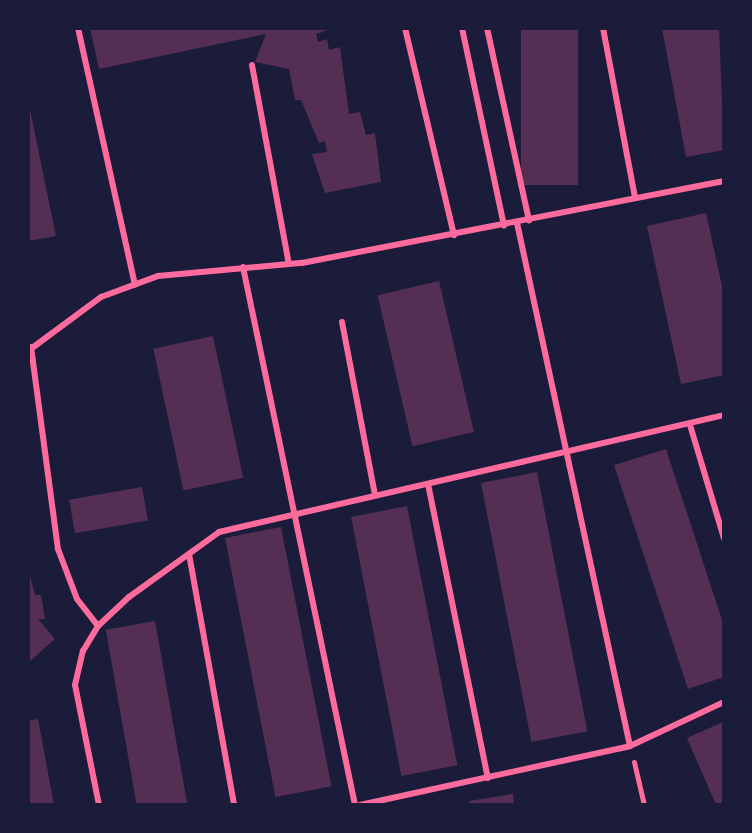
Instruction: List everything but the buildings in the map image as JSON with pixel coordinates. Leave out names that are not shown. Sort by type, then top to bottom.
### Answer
[{"type":"lane","points":[[78,28],[135,285]]},
{"type":"lane","points":[[405,28],[454,235]]},
{"type":"lane","points":[[462,28],[504,226]]},
{"type":"lane","points":[[487,28],[529,220]]},
{"type":"lane","points":[[603,28],[635,198]]},
{"type":"lane","points":[[252,65],[289,264]]},
{"type":"lane","points":[[98,626],[77,599],[58,549],[30,349],[101,297],[158,276],[289,264],[504,226],[724,181]]},
{"type":"lane","points":[[517,223],[630,746]]},
{"type":"lane","points":[[243,267],[357,805],[399,801],[630,746],[724,702]]},
{"type":"lane","points":[[342,322],[375,495]]},
{"type":"lane","points":[[99,805],[75,685],[83,651],[98,626],[189,554],[235,526],[565,454],[724,415]]},
{"type":"lane","points":[[690,425],[724,538]]},
{"type":"lane","points":[[428,484],[488,778]]},
{"type":"lane","points":[[189,554],[234,805]]},
{"type":"path","points":[[630,746],[644,805]]}]
